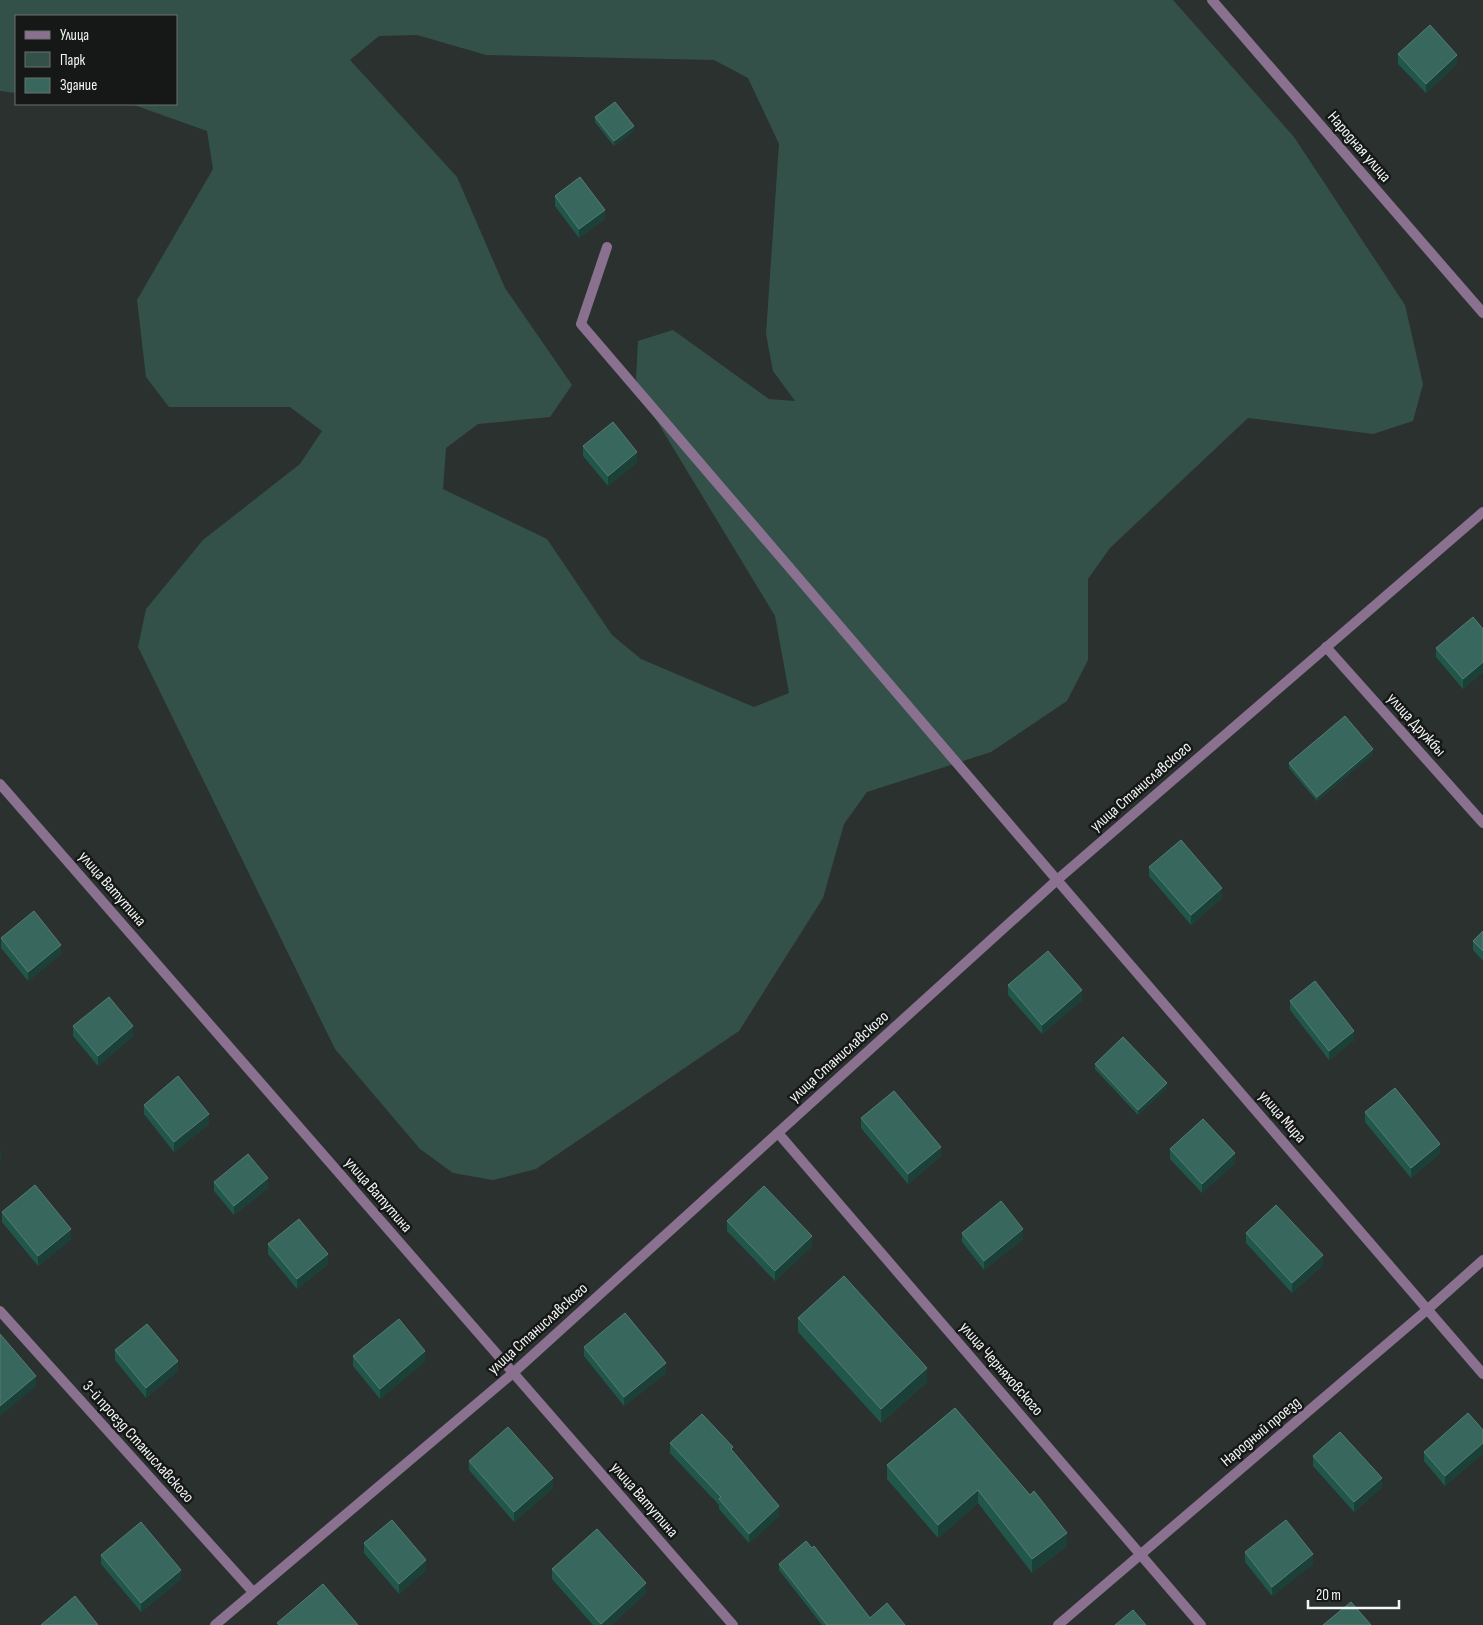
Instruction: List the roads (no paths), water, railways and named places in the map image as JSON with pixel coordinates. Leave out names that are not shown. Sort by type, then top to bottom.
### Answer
[{"type":"street","name":"Народная улица","points":[[1212,0],[1483,313]]},
{"type":"street","name":"улица Мира","points":[[607,247],[581,324],[1483,1374]]},
{"type":"street","name":"улица Станиславского","points":[[215,1625],[513,1373],[1057,880],[1483,512]]},
{"type":"street","name":"улица Дружбы","points":[[1326,647],[1483,823]]},
{"type":"street","name":"улица Ватутина","points":[[0,784],[733,1625]]},
{"type":"street","name":"улица Черняховского","points":[[778,1133],[1201,1625]]},
{"type":"street","name":"Народный проезд","points":[[1058,1625],[1483,1260]]},
{"type":"street","name":"3-й проезд Станиславского","points":[[0,1311],[253,1592]]}]
